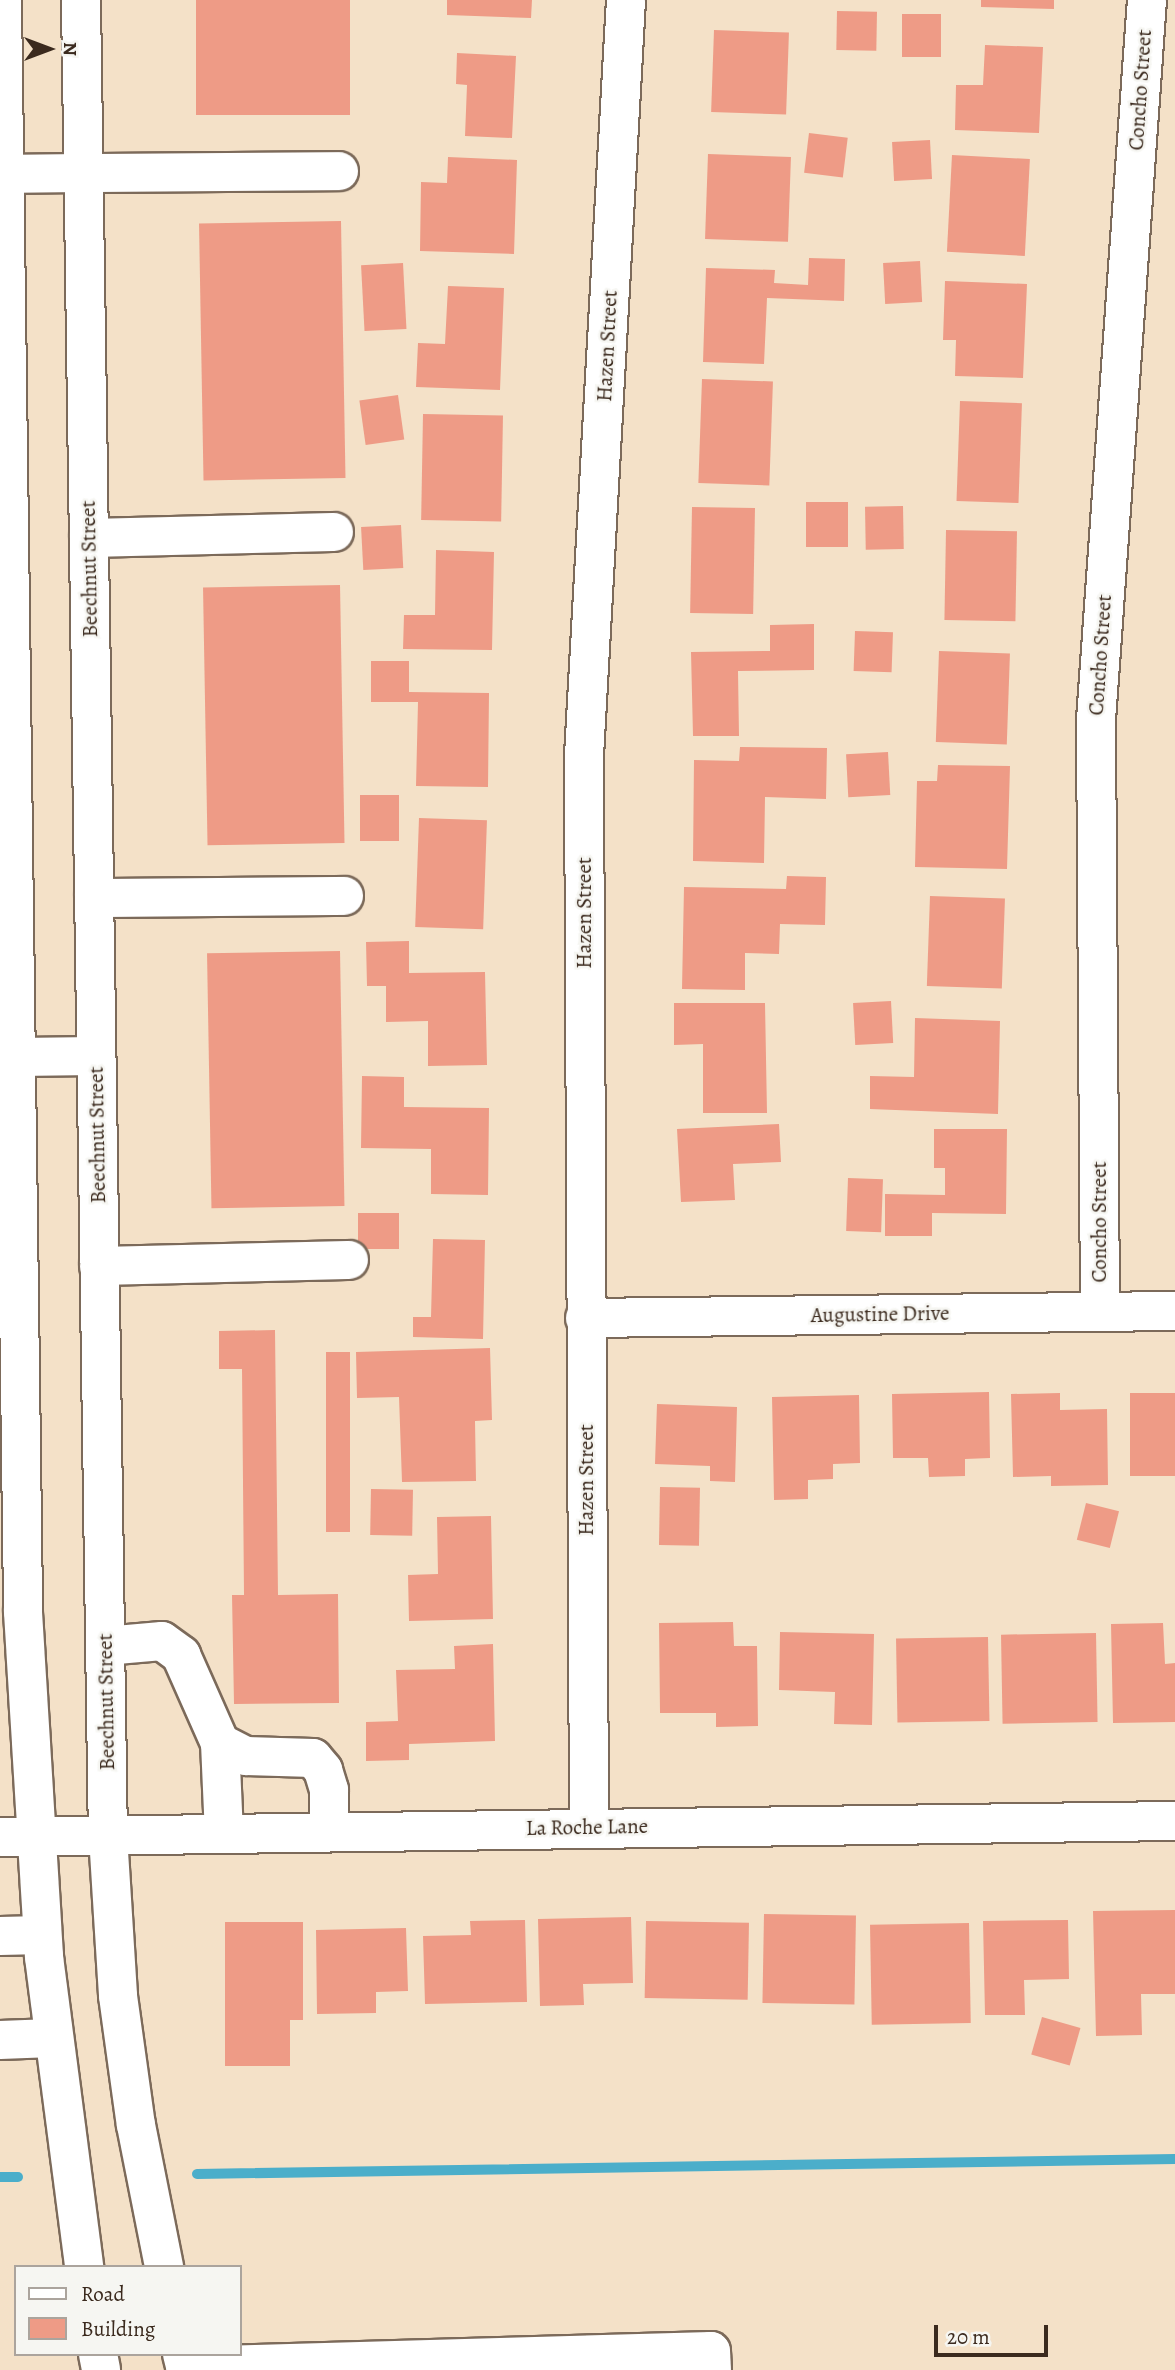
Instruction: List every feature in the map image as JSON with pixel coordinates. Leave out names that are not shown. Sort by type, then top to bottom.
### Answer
[{"type":"street","points":[[2,0],[6,810],[16,1057],[23,1612],[18,1837],[42,1936],[52,2039],[84,2265]]},
{"type":"street","name":"Beechnut Street","points":[[81,0],[108,1836],[118,1996],[136,2124],[164,2265]]},
{"type":"street","name":"Hazen Street","points":[[589,1826],[584,757],[626,0]]},
{"type":"street","name":"Concho Street","points":[[1100,1312],[1096,720],[1147,0]]},
{"type":"street","points":[[4,174],[339,171]]},
{"type":"street","points":[[89,538],[334,532]]},
{"type":"street","points":[[94,898],[344,896]]},
{"type":"street","points":[[16,1057],[96,1056]]},
{"type":"street","points":[[99,1266],[349,1260]]},
{"type":"street","name":"Augustine Drive","points":[[585,1318],[1175,1311]]},
{"type":"street","points":[[105,1646],[162,1641],[181,1655],[220,1743],[224,1833]]},
{"type":"street","points":[[220,1743],[246,1756],[313,1758],[324,1770],[329,1790],[328,1831]]},
{"type":"street","name":"La Roche Lane","points":[[18,1837],[589,1826],[1175,1821]]},
{"type":"street","points":[[0,1936],[42,1936]]},
{"type":"street","points":[[0,2040],[52,2039]]},
{"type":"street","points":[[184,2363],[711,2351],[712,2370]]},
{"type":"building","points":[[196,0],[350,0],[350,115],[196,115]]},
{"type":"building","points":[[447,0],[532,0],[531,18],[447,15]]},
{"type":"building","points":[[981,0],[1054,0],[1054,9],[981,7]]},
{"type":"building","points":[[837,11],[877,12],[876,51],[836,50]]},
{"type":"building","points":[[902,14],[941,14],[941,57],[902,57]]},
{"type":"building","points":[[714,30],[789,33],[786,115],[711,112]]},
{"type":"building","points":[[985,45],[1043,47],[1039,133],[955,130],[956,85],[983,85]]},
{"type":"building","points":[[457,53],[516,56],[512,138],[465,136],[467,85],[456,84]]},
{"type":"building","points":[[809,133],[848,138],[843,177],[804,173]]},
{"type":"building","points":[[930,140],[932,179],[894,181],[892,142]]},
{"type":"building","points":[[708,154],[791,157],[788,242],[705,239]]},
{"type":"building","points":[[952,155],[1030,159],[1025,256],[947,252]]},
{"type":"building","points":[[448,157],[517,160],[514,254],[420,251],[421,182],[447,183]]},
{"type":"building","points":[[341,221],[345,478],[204,480],[199,223]]},
{"type":"building","points":[[809,258],[845,259],[844,301],[767,298],[764,364],[703,362],[706,268],[775,270],[774,283],[808,285]]},
{"type":"building","points":[[920,261],[922,302],[885,304],[883,263]]},
{"type":"building","points":[[403,263],[406,329],[365,331],[361,265]]},
{"type":"building","points":[[945,281],[1027,284],[1023,378],[955,376],[956,340],[943,340]]},
{"type":"building","points":[[448,286],[504,288],[500,390],[416,387],[418,343],[445,344]]},
{"type":"building","points":[[702,379],[773,381],[769,485],[698,483]]},
{"type":"building","points":[[398,395],[404,440],[366,445],[359,400]]},
{"type":"building","points":[[960,401],[1022,403],[1018,503],[957,501]]},
{"type":"building","points":[[423,414],[503,415],[501,521],[421,520]]},
{"type":"building","points":[[806,502],[848,502],[848,547],[806,547]]},
{"type":"building","points":[[903,506],[904,549],[866,550],[865,507]]},
{"type":"building","points":[[692,507],[755,508],[753,614],[690,613]]},
{"type":"building","points":[[401,525],[403,568],[363,570],[361,527]]},
{"type":"building","points":[[946,530],[1017,531],[1015,621],[944,620]]},
{"type":"building","points":[[436,550],[494,552],[492,650],[403,649],[404,615],[435,615]]},
{"type":"building","points":[[340,585],[345,843],[208,845],[203,587]]},
{"type":"building","points":[[814,624],[814,670],[738,671],[739,736],[693,736],[691,652],[770,651],[770,625]]},
{"type":"building","points":[[855,631],[893,632],[892,672],[854,671]]},
{"type":"building","points":[[939,651],[1010,653],[1007,744],[936,742]]},
{"type":"building","points":[[371,661],[409,661],[409,692],[489,693],[488,787],[416,786],[418,702],[371,702]]},
{"type":"building","points":[[740,747],[827,748],[826,799],[765,797],[764,863],[693,861],[694,760],[739,761]]},
{"type":"building","points":[[888,752],[890,795],[848,797],[846,754]]},
{"type":"building","points":[[938,765],[1010,766],[1007,869],[915,867],[917,781],[937,781]]},
{"type":"building","points":[[360,795],[399,795],[399,841],[360,841]]},
{"type":"building","points":[[419,818],[487,820],[483,929],[415,927]]},
{"type":"building","points":[[787,876],[826,877],[825,925],[780,924],[779,954],[745,953],[745,990],[682,989],[684,887],[786,889]]},
{"type":"building","points":[[930,896],[1005,899],[1002,989],[927,986]]},
{"type":"building","points":[[409,941],[409,973],[485,972],[487,1065],[428,1066],[428,1021],[386,1022],[386,986],[367,986],[366,942]]},
{"type":"building","points":[[340,951],[344,1206],[211,1208],[207,953]]},
{"type":"building","points":[[891,1001],[893,1043],[855,1045],[853,1003]]},
{"type":"building","points":[[674,1003],[765,1003],[767,1113],[703,1113],[703,1044],[674,1045]]},
{"type":"building","points":[[915,1018],[1000,1021],[998,1114],[870,1109],[870,1076],[914,1077]]},
{"type":"building","points":[[362,1076],[404,1077],[404,1107],[489,1108],[488,1195],[431,1194],[431,1149],[361,1148]]},
{"type":"building","points":[[779,1124],[781,1162],[733,1164],[735,1200],[681,1202],[677,1129]]},
{"type":"building","points":[[934,1129],[1007,1129],[1006,1214],[932,1213],[932,1236],[885,1236],[885,1194],[945,1195],[945,1168],[934,1168]]},
{"type":"building","points":[[848,1178],[883,1179],[881,1232],[846,1231]]},
{"type":"building","points":[[358,1213],[399,1213],[399,1249],[358,1249]]},
{"type":"building","points":[[433,1239],[485,1240],[483,1339],[413,1337],[413,1317],[431,1317]]},
{"type":"building","points":[[275,1330],[278,1595],[338,1594],[339,1703],[234,1704],[232,1595],[244,1595],[242,1369],[219,1369],[219,1331]]},
{"type":"building","points":[[490,1348],[492,1420],[475,1421],[476,1481],[402,1482],[399,1397],[357,1398],[356,1352]]},
{"type":"building","points":[[326,1352],[350,1352],[350,1532],[326,1532]]},
{"type":"building","points":[[989,1392],[990,1458],[965,1459],[965,1476],[929,1477],[928,1458],[893,1458],[892,1394]]},
{"type":"building","points":[[1060,1393],[1060,1410],[1107,1409],[1108,1485],[1051,1486],[1051,1476],[1013,1477],[1011,1394]]},
{"type":"building","points":[[1130,1393],[1175,1393],[1175,1476],[1130,1476]]},
{"type":"building","points":[[859,1395],[860,1463],[833,1464],[833,1479],[808,1480],[808,1499],[774,1500],[772,1397]]},
{"type":"building","points":[[657,1404],[737,1407],[735,1482],[710,1481],[710,1466],[655,1464]]},
{"type":"building","points":[[660,1487],[700,1488],[699,1546],[659,1545]]},
{"type":"building","points":[[371,1489],[413,1490],[412,1536],[370,1535]]},
{"type":"building","points":[[1086,1503],[1119,1511],[1110,1548],[1077,1540]]},
{"type":"building","points":[[491,1516],[493,1619],[409,1621],[408,1575],[438,1574],[437,1517]]},
{"type":"building","points":[[733,1622],[734,1646],[757,1646],[758,1726],[716,1727],[716,1713],[660,1713],[659,1623]]},
{"type":"building","points":[[1163,1623],[1165,1664],[1175,1663],[1175,1722],[1113,1723],[1111,1624]]},
{"type":"building","points":[[780,1632],[874,1634],[872,1725],[834,1724],[835,1692],[779,1690]]},
{"type":"building","points":[[1096,1633],[1098,1722],[1003,1724],[1001,1635]]},
{"type":"building","points":[[988,1637],[989,1721],[897,1723],[896,1639]]},
{"type":"building","points":[[493,1644],[495,1741],[409,1744],[409,1760],[366,1761],[366,1722],[398,1721],[396,1670],[455,1669],[454,1646]]},
{"type":"building","points":[[1175,1910],[1175,1994],[1141,1994],[1142,2035],[1096,2036],[1093,1911]]},
{"type":"building","points":[[764,1914],[856,1916],[854,2005],[762,2003]]},
{"type":"building","points":[[631,1917],[633,1983],[583,1984],[584,2005],[540,2006],[538,1919]]},
{"type":"building","points":[[525,1920],[527,2002],[425,2004],[423,1936],[471,1935],[470,1921]]},
{"type":"building","points":[[1068,1920],[1069,1979],[1024,1980],[1025,2015],[985,2015],[983,1921]]},
{"type":"building","points":[[646,1921],[749,1923],[748,2000],[645,1998]]},
{"type":"building","points":[[225,1922],[303,1922],[303,2020],[290,2020],[290,2066],[225,2066]]},
{"type":"building","points":[[969,1923],[971,2023],[872,2025],[870,1925]]},
{"type":"building","points":[[406,1928],[408,1991],[376,1992],[376,2013],[317,2014],[316,1930]]},
{"type":"building","points":[[1042,2017],[1080,2028],[1070,2066],[1031,2054]]},
{"type":"waterway","points":[[197,2174],[1175,2159]]},
{"type":"waterway","points":[[0,2177],[18,2177]]}]
